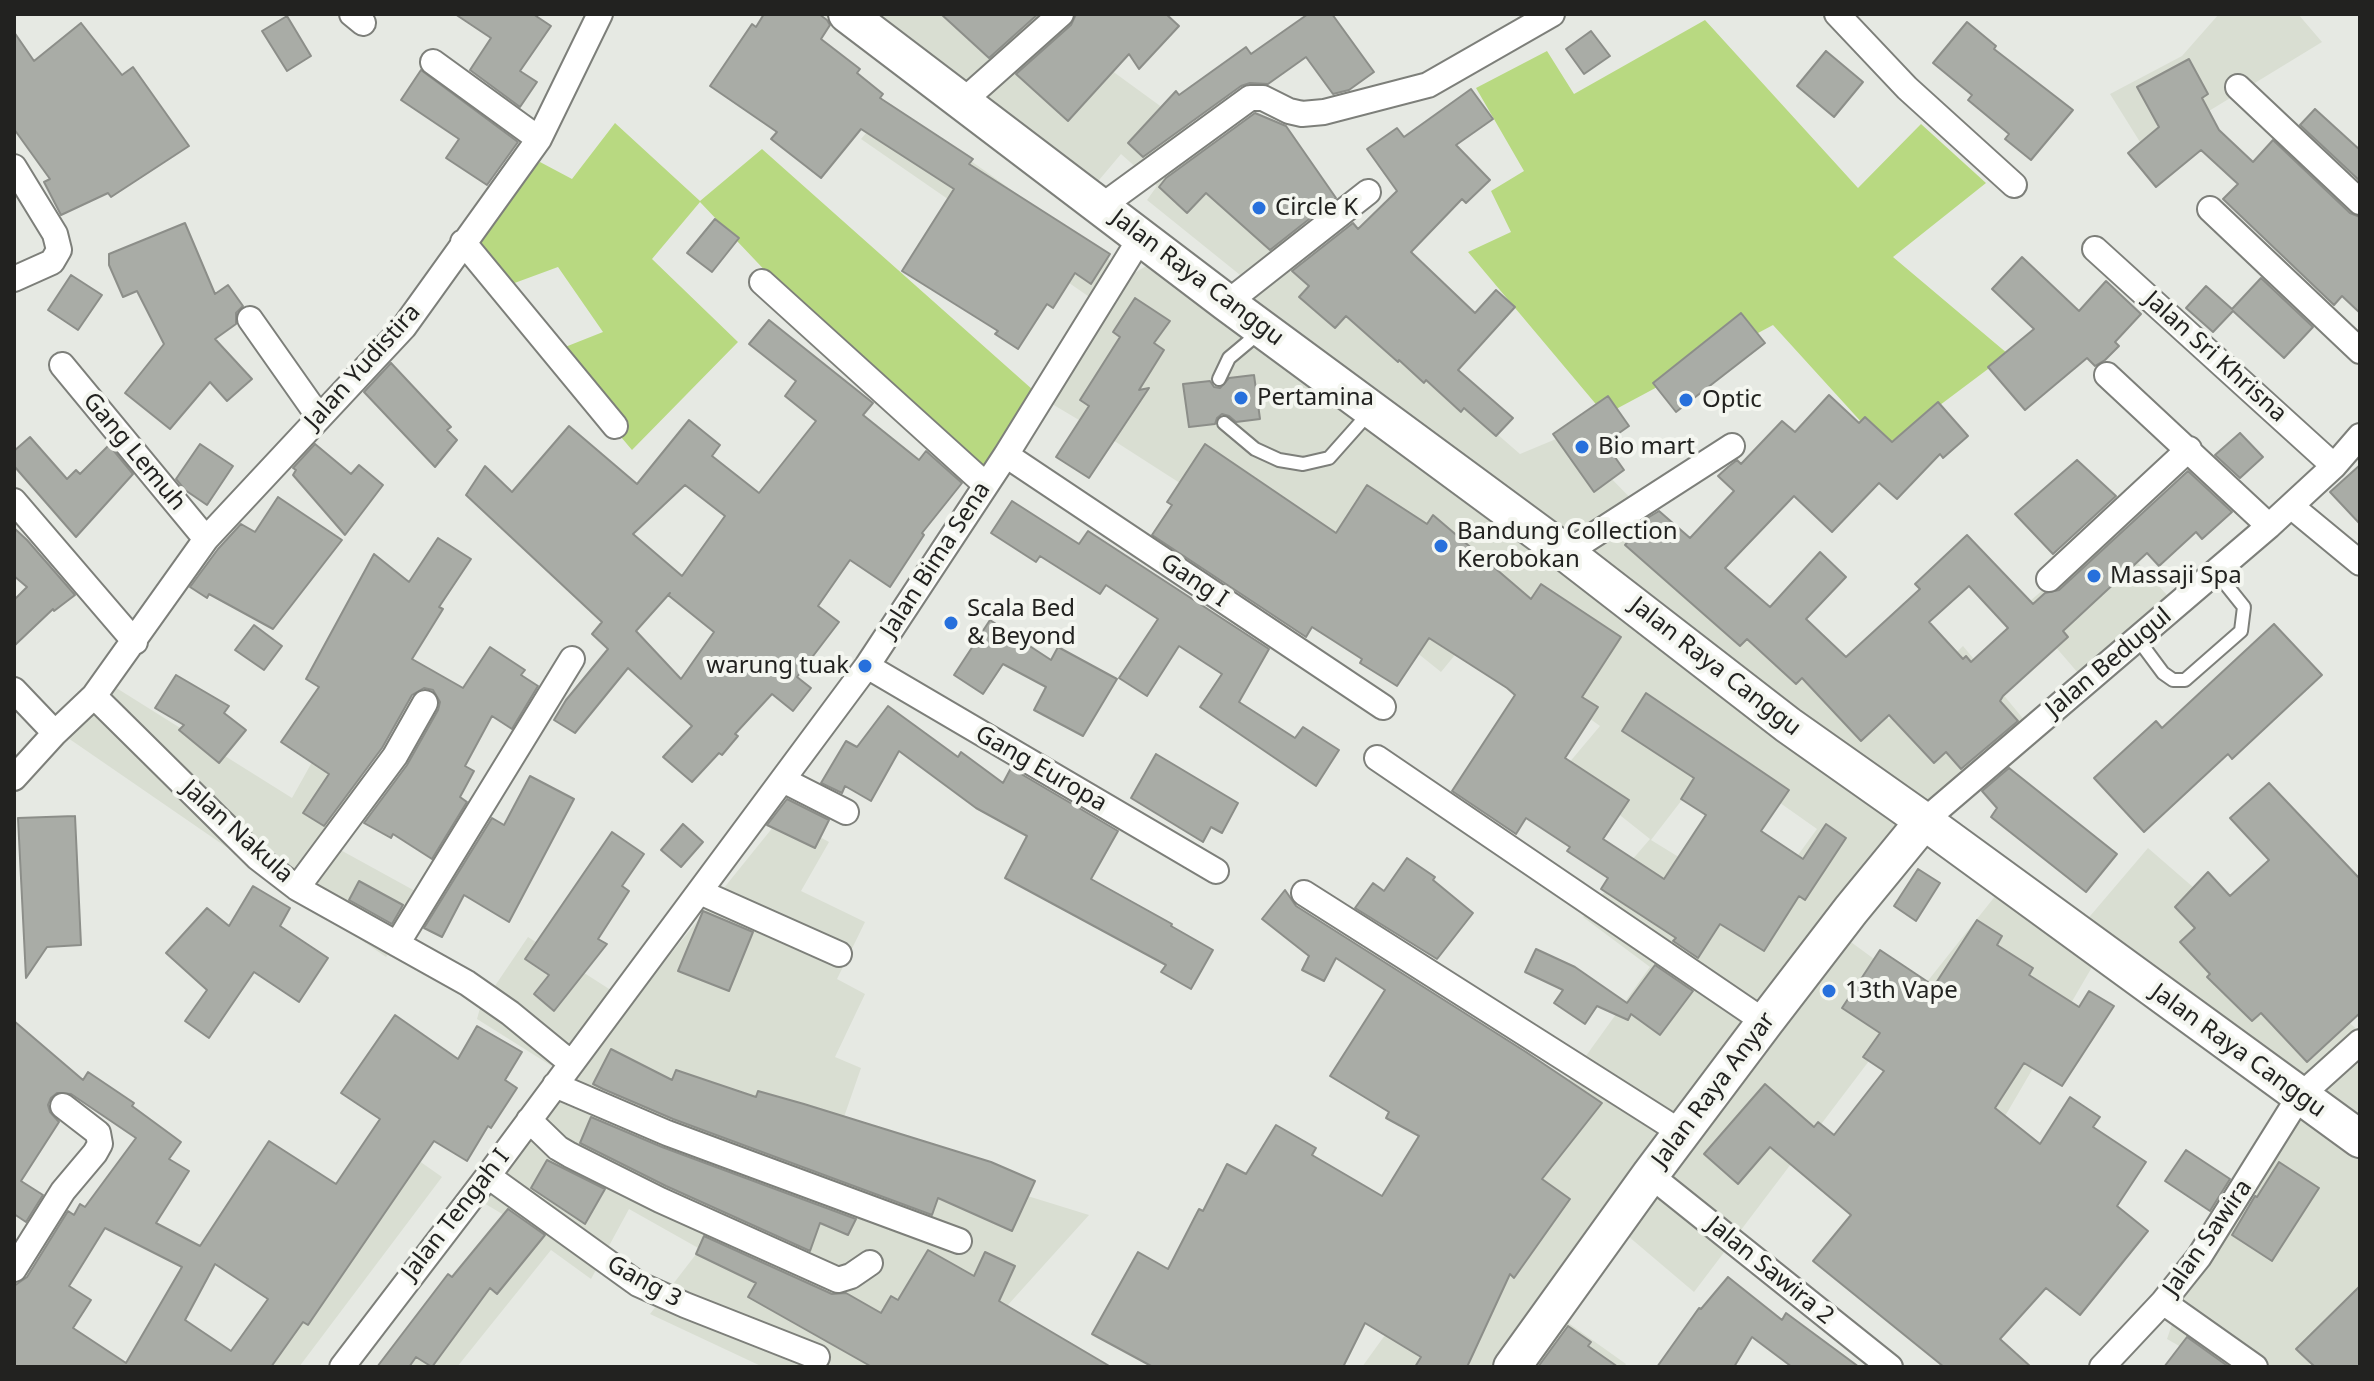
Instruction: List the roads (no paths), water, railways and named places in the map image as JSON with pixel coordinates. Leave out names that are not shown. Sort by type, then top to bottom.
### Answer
[{"type":"main road","name":"Jalan Raya Canggu","points":[[847,14],[1227,303],[1566,553],[1788,725],[2360,1139]]},
{"type":"main road","name":"Jalan Raya Anyar","points":[[1512,1367],[1765,1022],[1924,821]]},
{"type":"street","name":"Jalan Yudistira","points":[[94,696],[206,539],[404,327],[539,139],[600,14]]},
{"type":"street","points":[[961,103],[1061,14]]},
{"type":"street","points":[[1102,206],[1250,98],[1263,98],[1302,114],[1324,112],[1428,85],[1552,14]]},
{"type":"street","points":[[1837,14],[1907,88],[2014,185]]},
{"type":"street","points":[[433,62],[539,139]]},
{"type":"street","points":[[2238,87],[2360,202]]},
{"type":"street","points":[[14,167],[55,234],[59,250],[52,262],[14,279]]},
{"type":"street","points":[[1227,303],[1368,192]]},
{"type":"street","points":[[2210,209],[2360,351]]},
{"type":"street","name":"Jalan Bima Sena","points":[[571,1063],[867,666],[1006,455],[1141,237]]},
{"type":"street","points":[[463,242],[615,426]]},
{"type":"street","name":"Jalan Sri Khrisna","points":[[2095,249],[2334,466]]},
{"type":"street","points":[[762,282],[986,485]]},
{"type":"street","points":[[250,319],[319,417]]},
{"type":"street","name":"Gang Lemuh","points":[[62,365],[206,539]]},
{"type":"street","points":[[2107,375],[2269,526]]},
{"type":"street","name":"Jalan Bedugul","points":[[1924,821],[2269,526],[2358,442]]},
{"type":"street","points":[[1566,553],[1732,446]]},
{"type":"street","points":[[2049,579],[2189,449]]},
{"type":"street","name":"Gang I","points":[[1006,455],[1383,707]]},
{"type":"street","points":[[14,501],[135,642]]},
{"type":"street","points":[[2291,506],[2360,563]]},
{"type":"street","points":[[397,944],[572,659]]},
{"type":"street","name":"Gang Europa","points":[[867,666],[1216,871]]},
{"type":"street","points":[[14,690],[55,733]]},
{"type":"street","points":[[14,778],[94,696]]},
{"type":"street","name":"Jalan Nakula","points":[[94,696],[258,858],[297,888],[467,983],[510,1013],[571,1063]]},
{"type":"street","points":[[297,888],[395,756],[425,703]]},
{"type":"street","points":[[1377,758],[1765,1022]]},
{"type":"street","points":[[783,780],[846,812]]},
{"type":"street","points":[[700,892],[839,954]]},
{"type":"street","points":[[1304,893],[1682,1133]]},
{"type":"street","name":"Jalan Sawira","points":[[2102,1367],[2163,1302],[2199,1257],[2299,1097],[2360,1042]]},
{"type":"street","name":"Jalan Tengah I","points":[[342,1367],[571,1063]]},
{"type":"street","points":[[555,1085],[667,1133],[959,1241]]},
{"type":"street","points":[[14,1269],[63,1191],[100,1144],[98,1133],[63,1106]]},
{"type":"street","points":[[529,1120],[558,1148],[570,1155],[660,1200],[838,1280],[851,1276],[870,1263]]},
{"type":"street","name":"Jalan Sawira 2","points":[[1650,1175],[1890,1367]]},
{"type":"street","name":"Gang 3","points":[[488,1176],[638,1284],[817,1357]]},
{"type":"street","points":[[2163,1302],[2255,1367]]},
{"type":"lane","points":[[1219,379],[1229,358],[1263,329]]},
{"type":"lane","points":[[1224,423],[1255,449],[1279,460],[1303,464],[1329,458],[1371,410]]},
{"type":"lane","points":[[2137,638],[2163,673],[2173,680],[2185,680],[2241,631],[2244,607],[2216,572]]},
{"type":"place","name":"Circle K","points":[[1259,208]]},
{"type":"place","name":"Pertamina","points":[[1241,398]]},
{"type":"place","name":"Optic","points":[[1686,400]]},
{"type":"place","name":"Bio mart","points":[[1582,447]]},
{"type":"place","name":"Bandung Collection Kerobokan","points":[[1441,546]]},
{"type":"place","name":"Massaji Spa","points":[[2094,576]]},
{"type":"place","name":"Scala Bed & Beyond","points":[[951,623]]},
{"type":"place","name":"warung tuak","points":[[865,666]]},
{"type":"place","name":"13th Vape","points":[[1829,991]]}]
